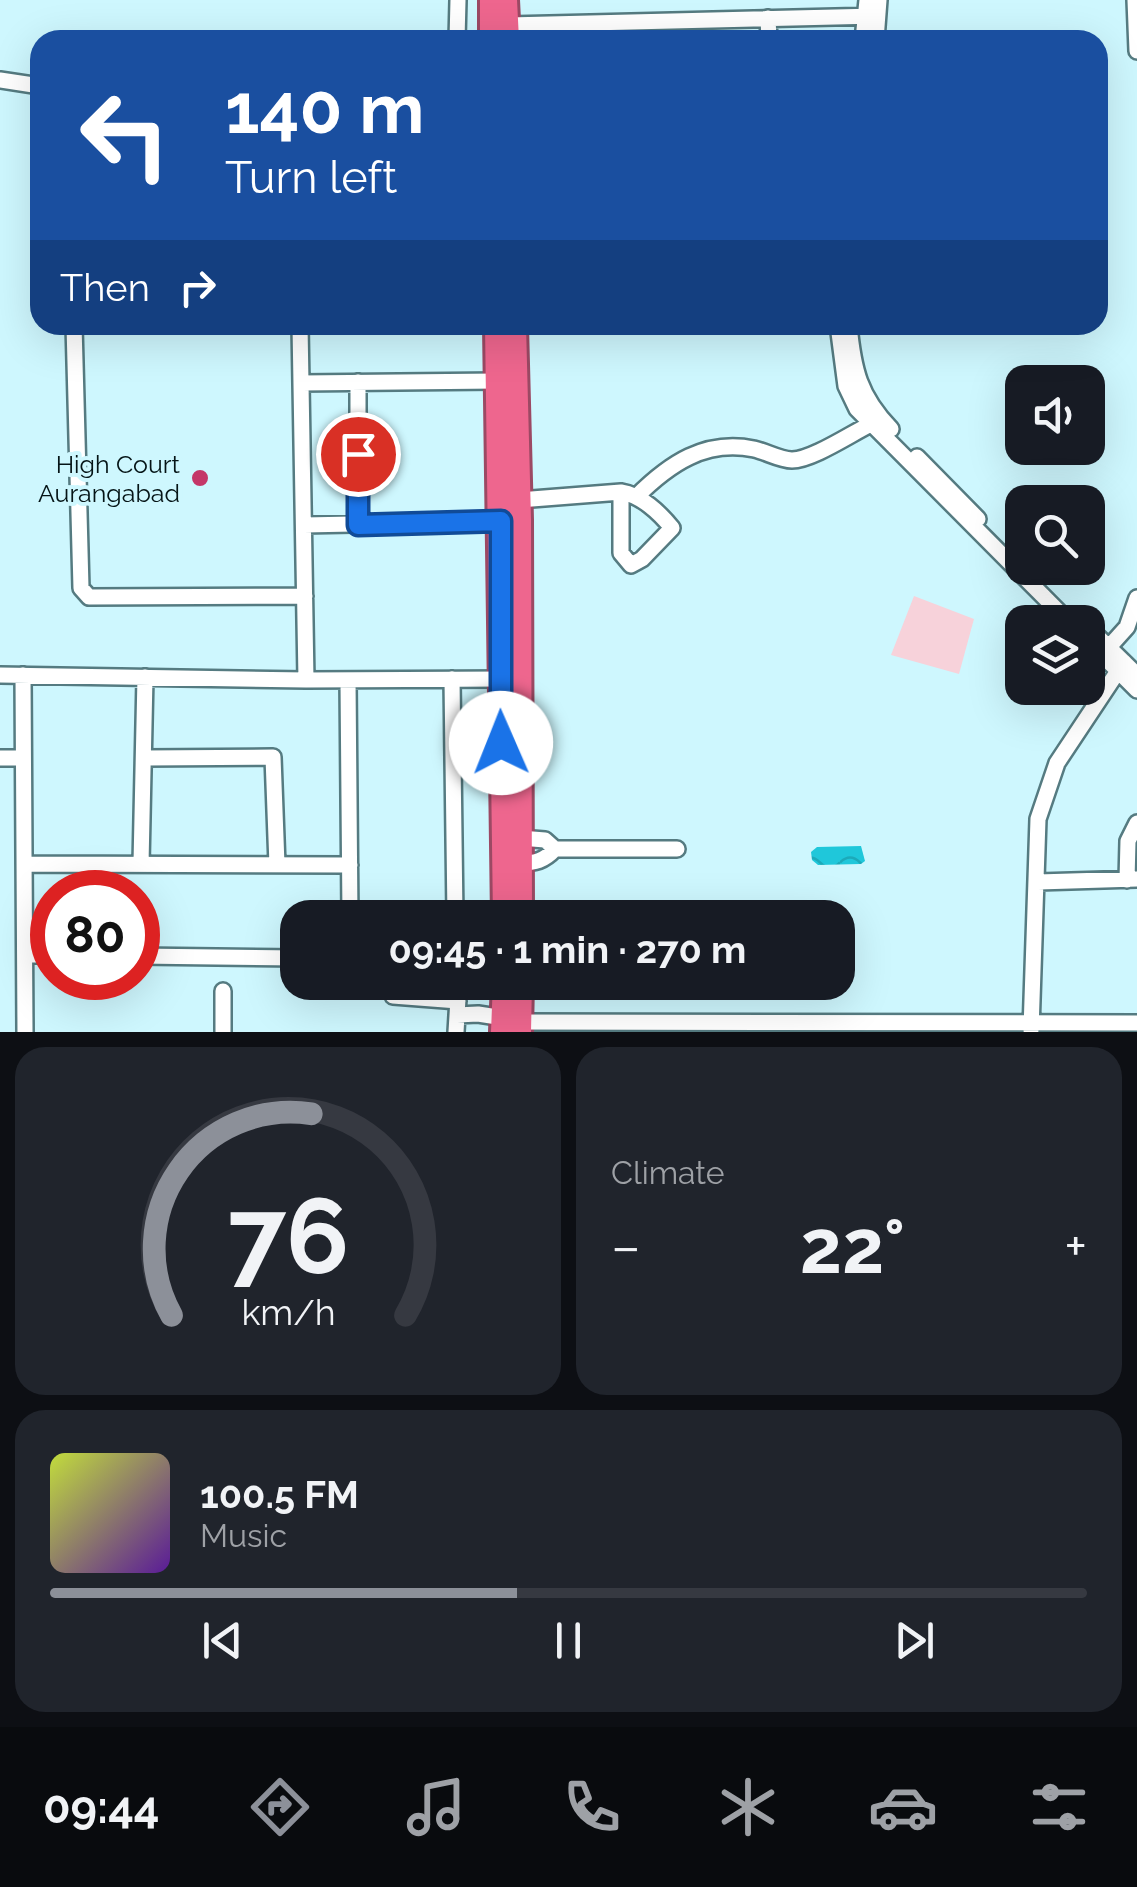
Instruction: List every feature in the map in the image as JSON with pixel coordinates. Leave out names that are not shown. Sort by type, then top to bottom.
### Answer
[{"type":"highway","points":[[490,0],[500,30]]},
{"type":"highway","points":[[503,30],[509,0]]},
{"type":"highway","points":[[496,335],[501,521],[521,900]]},
{"type":"highway","points":[[504,900],[519,500],[515,335]]},
{"type":"highway","points":[[507,1000],[511,1026]]},
{"type":"highway","points":[[511,1026],[517,1000]]},
{"type":"street","points":[[457,30],[458,0]]},
{"type":"street","points":[[712,0],[712,18]]},
{"type":"street","points":[[1134,0],[1137,51]]},
{"type":"street","points":[[546,30],[617,22],[768,18],[872,8]]},
{"type":"street","points":[[768,18],[769,30]]},
{"type":"street","points":[[617,22],[617,30]]},
{"type":"street","points":[[0,80],[30,84]]},
{"type":"street","points":[[74,335],[81,588],[89,597],[305,596]]},
{"type":"street","points":[[300,335],[306,680]]},
{"type":"street","points":[[839,335],[846,386],[856,409],[1005,548]]},
{"type":"street","points":[[850,335],[861,390],[878,416],[1053,605]]},
{"type":"street","points":[[302,383],[497,381]]},
{"type":"street","points":[[358,382],[358,525]]},
{"type":"street","points":[[519,500],[629,495],[673,463],[703,451],[739,448],[793,460],[871,424]]},
{"type":"street","points":[[304,525],[501,521]]},
{"type":"street","points":[[1045,585],[1066,605]]},
{"type":"street","points":[[1031,1028],[1038,820],[1057,764],[1114,660],[1137,598]]},
{"type":"street","points":[[1105,649],[1137,690]]},
{"type":"street","points":[[1105,653],[1137,675]]},
{"type":"street","points":[[0,675],[510,679]]},
{"type":"street","points":[[22,675],[25,1032]]},
{"type":"street","points":[[142,864],[145,677]]},
{"type":"street","points":[[348,680],[350,900]]},
{"type":"street","points":[[452,680],[455,900]]},
{"type":"street","points":[[144,758],[272,757],[277,865]]},
{"type":"street","points":[[0,758],[23,758]]},
{"type":"street","points":[[1038,882],[1132,879],[1128,840],[1137,823]]},
{"type":"street","points":[[520,838],[544,840],[554,849],[677,850]]},
{"type":"street","points":[[520,863],[536,862],[554,849]]},
{"type":"street","points":[[24,864],[350,865]]},
{"type":"street","points":[[25,955],[30,955]]},
{"type":"street","points":[[160,956],[280,958]]},
{"type":"street","points":[[223,991],[223,1032]]},
{"type":"street","points":[[406,1000],[457,1016],[478,1014],[511,1026],[823,1030],[1137,1024]]},
{"type":"shaded area","points":[[914,596],[974,619],[959,674],[891,655]]},
{"type":"water","points":[[861,846],[865,861],[861,864],[818,865],[812,860],[811,852],[817,847]]},
{"type":"place","name":"High Court Aurangabad","points":[[200,478]]},
{"type":"route","points":[[358,454],[358,525],[501,521],[501,743]]}]
